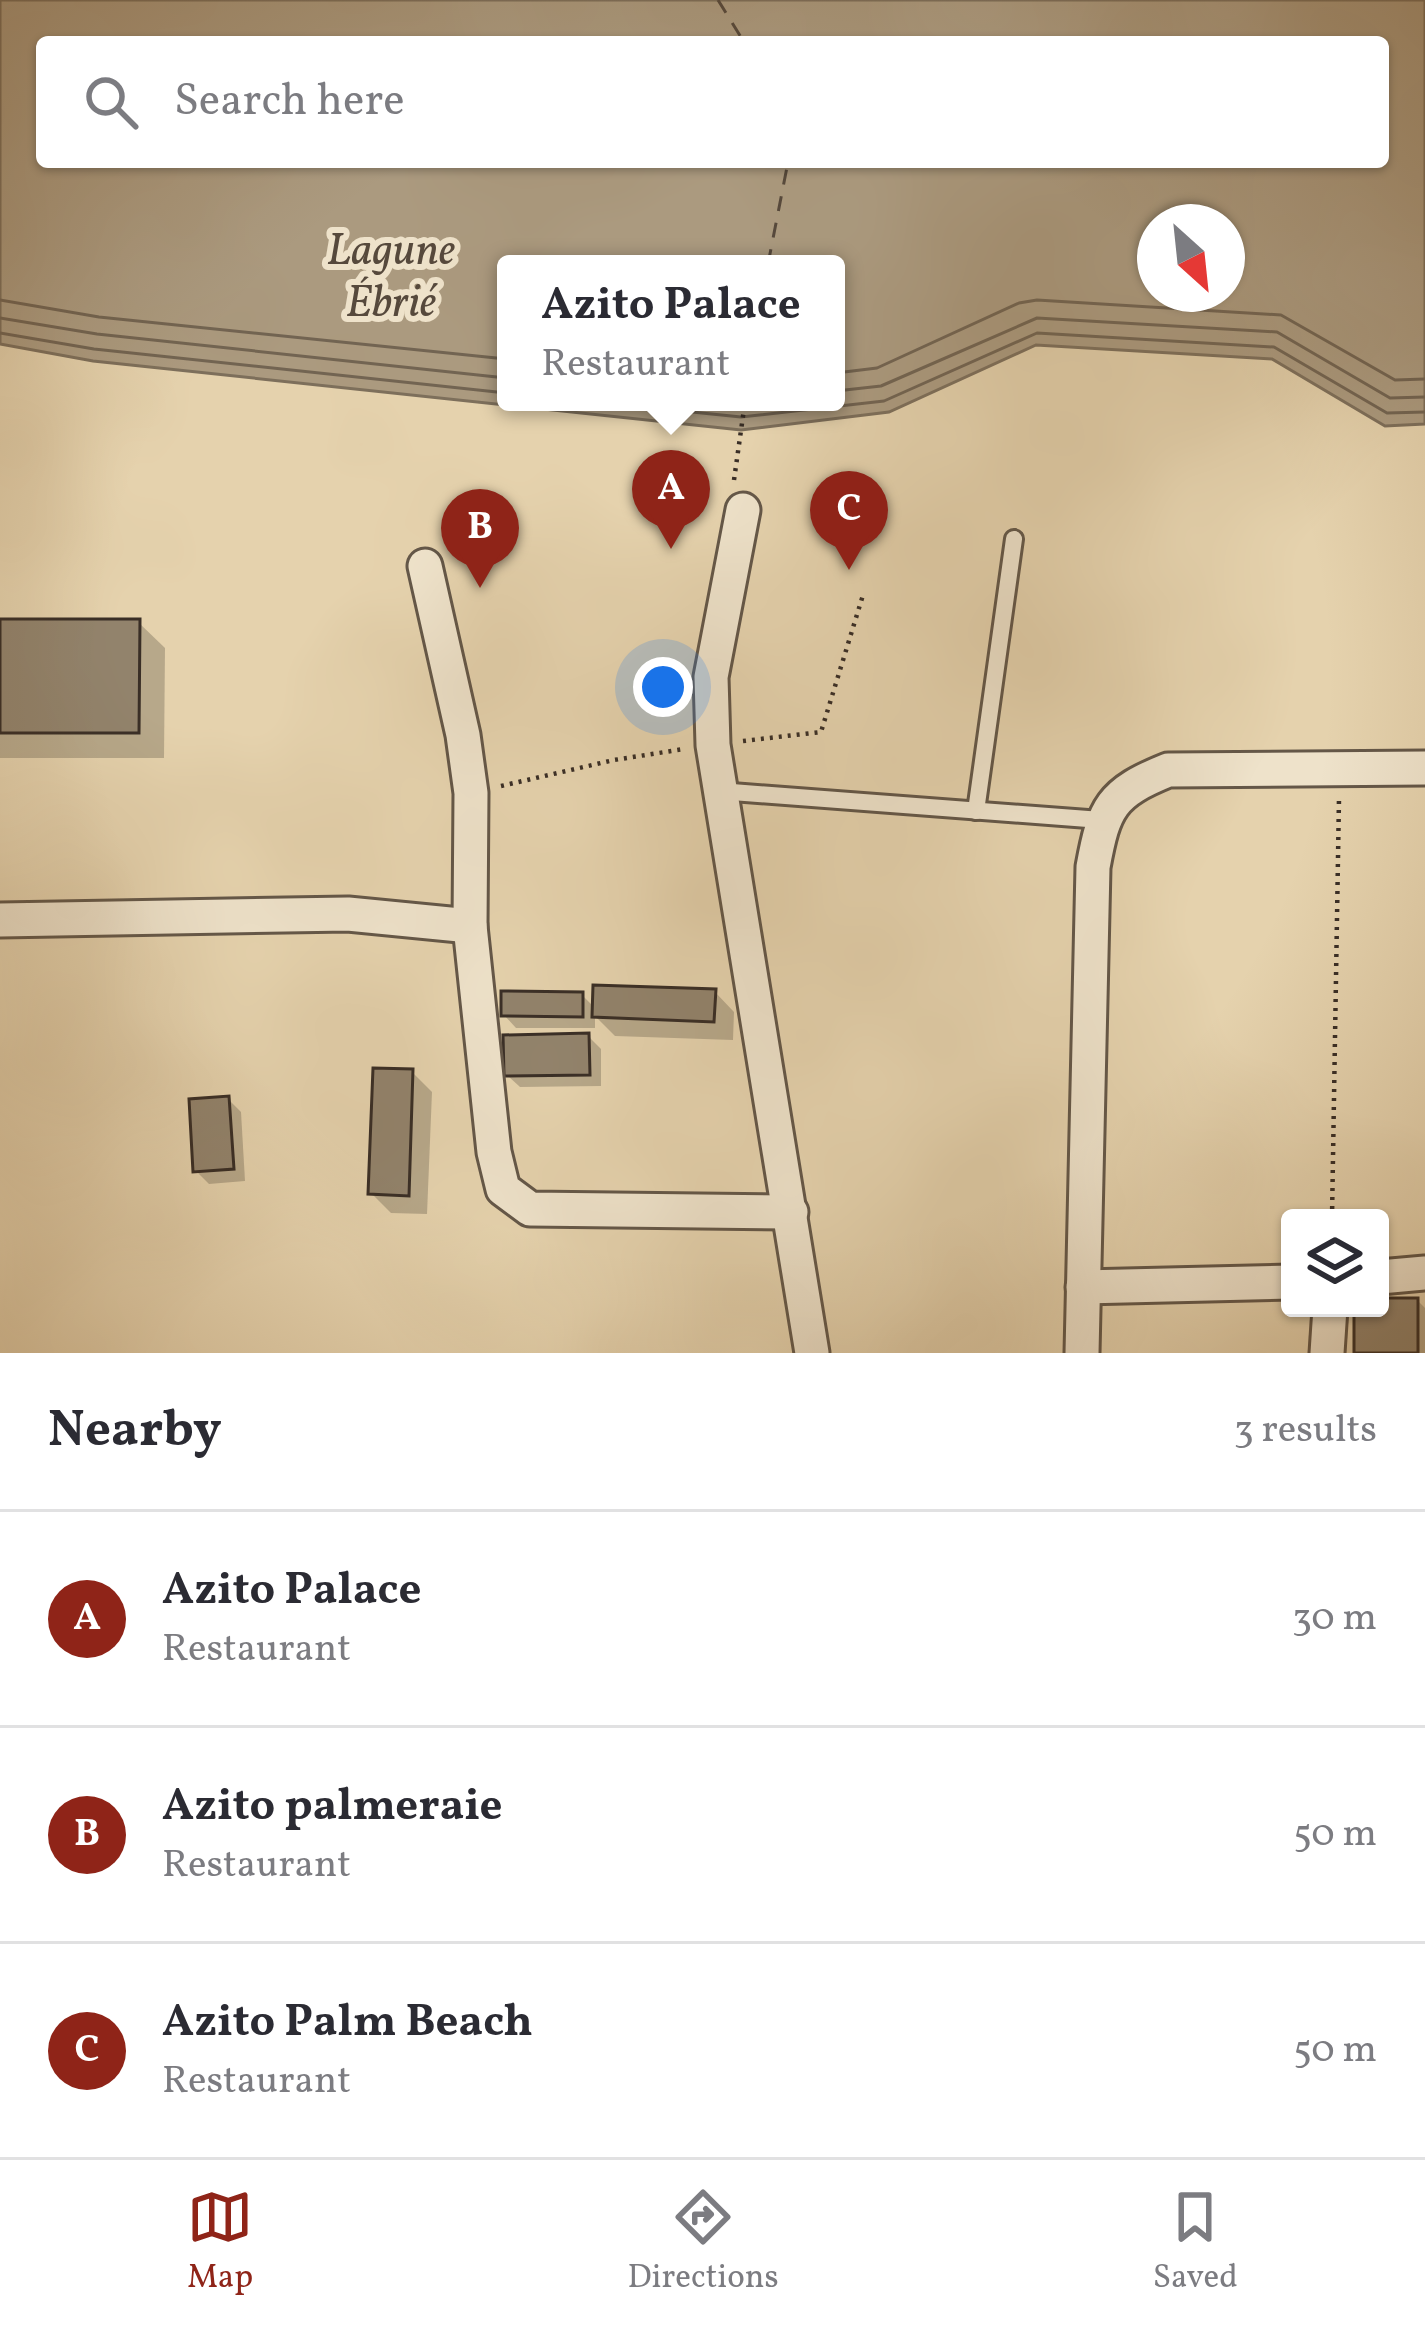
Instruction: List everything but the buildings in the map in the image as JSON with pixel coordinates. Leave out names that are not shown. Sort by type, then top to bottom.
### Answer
[{"type":"street","points":[[738,500],[711,676],[713,745],[812,1353]]},
{"type":"street","points":[[425,566],[472,793],[470,926],[494,1152],[503,1189],[530,1209],[791,1212]]},
{"type":"street","points":[[1082,1353],[1093,867],[1101,820],[1130,786],[1168,770],[1425,768]]},
{"type":"street","points":[[0,920],[348,914],[470,926]]},
{"type":"street","points":[[1389,1276],[1425,1273]]},
{"type":"street","points":[[1083,1287],[1281,1282]]},
{"type":"street","points":[[1327,1353],[1329,1317]]},
{"type":"lane","points":[[976,811],[1014,539]]},
{"type":"lane","points":[[719,791],[1101,820]]},
{"type":"path","points":[[738,500],[744,411]]},
{"type":"path","points":[[472,793],[614,760],[821,733],[863,595]]},
{"type":"path","points":[[1332,1209],[1339,769]]},
{"type":"water","name":"Lagune Ébrié","points":[[0,0],[1425,0],[1425,424],[1385,426],[1272,359],[1036,345],[889,412],[741,430],[563,411],[845,411],[845,255],[497,255],[497,404],[93,361],[0,344]]},
{"type":"ferry route","points":[[718,0],[740,36]]},
{"type":"ferry route","points":[[770,255],[787,168]]},
{"type":"place","name":"Azito Palace","points":[[671,549]]},
{"type":"place","name":"Azito Palm Beach","points":[[849,570]]},
{"type":"place","name":"Azito palmeraie","points":[[480,588]]}]
